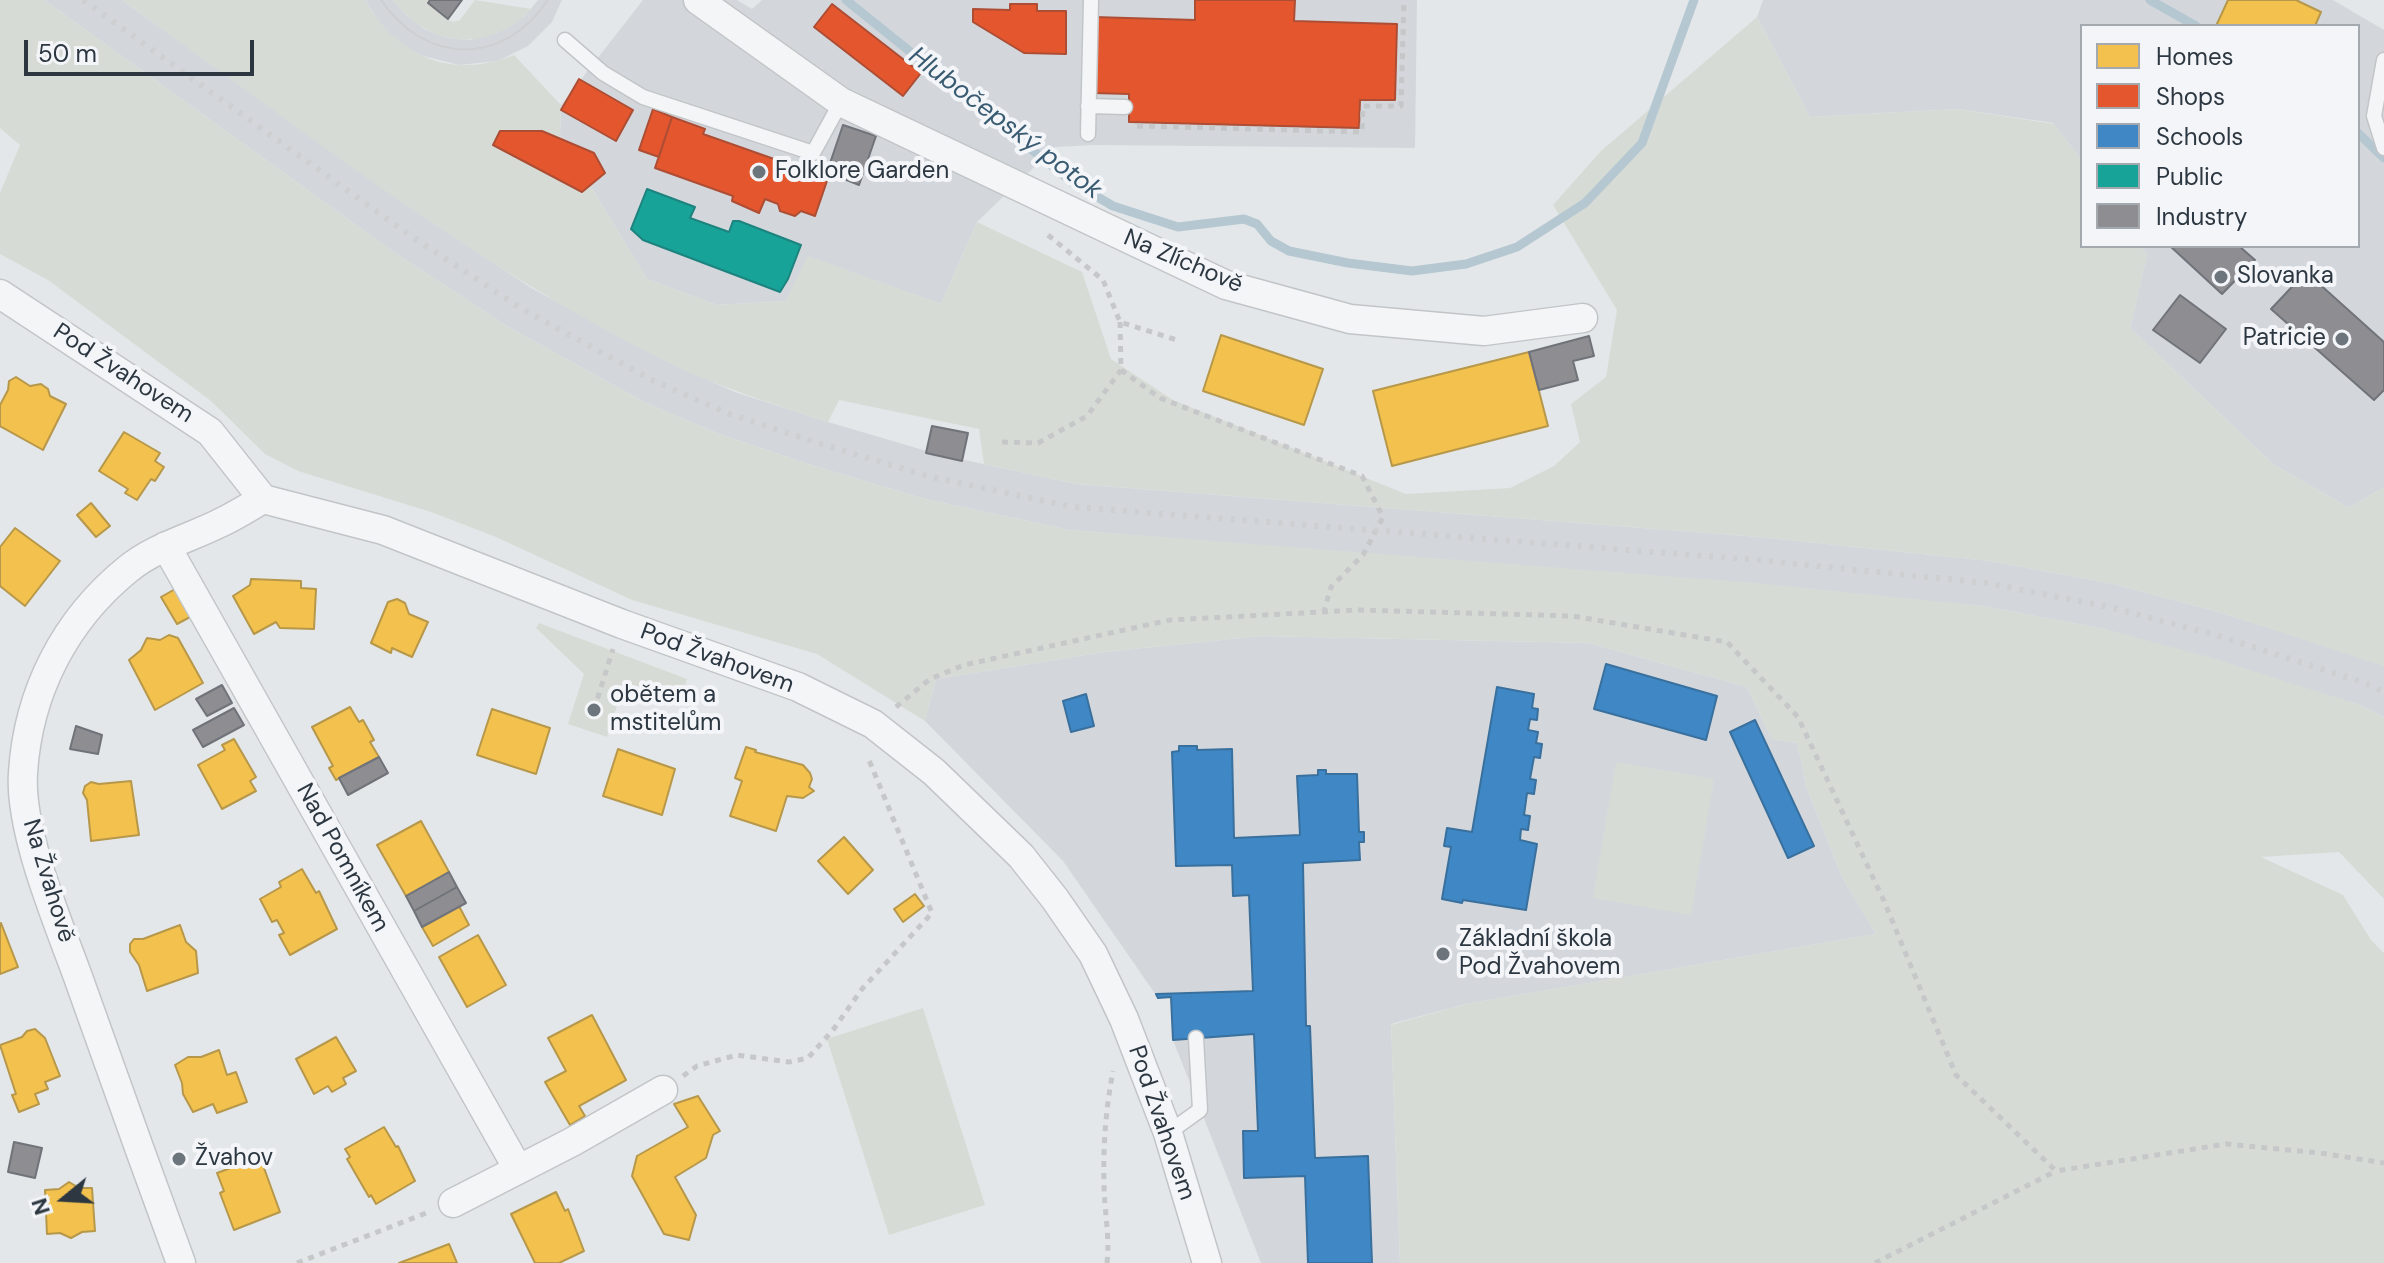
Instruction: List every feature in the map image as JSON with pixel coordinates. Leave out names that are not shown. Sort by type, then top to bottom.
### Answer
[{"type":"street","name":"Na Zlíchově","points":[[698,0],[841,102],[1226,285],[1350,319],[1484,331],[1583,318]]},
{"type":"street","name":"Pod Žvahovem","points":[[0,294],[13,310],[210,432],[263,499],[383,530],[622,624],[798,687],[869,736],[934,772],[1021,856],[1093,954],[1124,1019],[1168,1133],[1207,1263]]},
{"type":"street","name":"Na Žvahově","points":[[181,1263],[50,899],[29,829],[22,776],[29,719],[44,676],[86,609],[129,568],[166,546],[221,523],[263,499]]},
{"type":"street","name":"Nad Pomníkem","points":[[166,546],[518,1169]]},
{"type":"street","points":[[453,1203],[663,1090]]},
{"type":"lane","points":[[1088,134],[1091,0]]},
{"type":"lane","points":[[565,40],[603,73],[643,97],[813,153],[841,102]]},
{"type":"lane","points":[[2384,60],[2374,116],[2384,148]]},
{"type":"lane","points":[[1088,106],[1125,107]]},
{"type":"lane","points":[[1168,1133],[1200,1110],[1196,1038]]},
{"type":"path","points":[[1133,126],[1362,132],[1363,106],[1401,106],[1404,0]]},
{"type":"path","points":[[1002,442],[1038,443],[1087,416],[1121,370],[1120,322],[1103,280],[1049,235],[1035,228]]},
{"type":"path","points":[[1120,322],[1180,341]]},
{"type":"path","points":[[1121,370],[1160,398],[1362,476],[1383,517],[1363,555],[1331,587],[1324,611]]},
{"type":"path","points":[[663,1090],[697,1066],[719,1058],[737,1055],[789,1062],[808,1058],[862,989],[932,913],[869,736],[930,679],[964,665],[1170,620],[1359,610],[1572,616],[1727,642],[1798,717],[1884,901],[1956,1075],[2056,1171]]},
{"type":"path","points":[[594,710],[616,641]]},
{"type":"path","points":[[1107,1263],[1110,1238],[1104,1185],[1105,1111],[1115,1065]]},
{"type":"path","points":[[1875,1263],[2056,1171],[2226,1144],[2384,1163]]},
{"type":"path","points":[[297,1263],[453,1203]]},
{"type":"shaded area","points":[[0,0],[44,0],[395,253],[510,328],[644,402],[719,434],[814,466],[925,499],[1070,530],[1755,583],[1983,606],[2104,629],[2209,657],[2357,704],[2384,717],[2384,899],[2339,852],[2261,857],[2343,895],[2371,940],[2384,953],[2384,1263],[1400,1263],[1391,1025],[1466,1004],[1876,934],[1842,877],[1807,788],[1797,743],[1772,739],[1747,687],[1589,643],[1261,636],[1104,652],[936,679],[925,721],[817,654],[632,600],[496,537],[431,512],[298,471],[265,454],[211,401],[48,280],[0,254],[0,193],[20,145],[0,128]]},
{"type":"shaded area","points":[[44,0],[122,0],[421,215],[533,289],[664,360],[735,392],[828,422],[937,454],[1077,484],[1759,537],[1990,561],[2114,584],[2222,613],[2384,666],[2384,717],[2357,704],[2104,629],[1983,606],[1070,530],[925,499],[814,466],[719,434],[644,402],[510,328],[395,253]]},
{"type":"shaded area","points":[[122,0],[365,0],[393,36],[428,58],[448,64],[469,65],[514,55],[561,105],[560,136],[647,279],[717,305],[786,301],[808,256],[941,304],[977,222],[1082,272],[1111,359],[1173,400],[1406,494],[1510,488],[1554,466],[1580,442],[1571,404],[1606,377],[1617,310],[1553,205],[1601,151],[1757,17],[1810,117],[1958,109],[2054,124],[2080,158],[2080,248],[2142,248],[2147,255],[2130,328],[2273,464],[2349,508],[2384,487],[2384,666],[2222,613],[2114,584],[1990,561],[1759,537],[1077,484],[984,464],[979,429],[839,400],[828,422],[744,394],[663,360],[521,281],[319,144]]},
{"type":"shaded area","points":[[365,0],[393,0],[426,30],[449,38],[471,40],[524,17],[538,0],[562,0],[552,22],[528,46],[498,61],[459,65],[423,56],[406,48],[383,28]]},
{"type":"shaded area","points":[[393,0],[430,0],[428,3],[452,22],[460,20],[475,0],[532,9],[497,33],[460,39],[424,28]]},
{"type":"shaded area","points":[[643,0],[737,0],[752,9],[762,0],[1417,0],[1415,148],[1055,147],[977,222],[941,304],[809,257],[786,301],[717,305],[647,279],[560,136],[561,105]]},
{"type":"shaded area","points":[[1763,0],[2333,0],[2384,30],[2384,487],[2349,508],[2273,464],[2130,328],[2147,255],[2142,248],[2360,248],[2360,24],[2080,24],[2080,158],[2053,123],[1958,109],[1810,117],[1757,17]]},
{"type":"shaded area","points":[[539,623],[687,679],[685,685],[623,687],[607,737],[568,724],[584,674],[536,628]]},
{"type":"shaded area","name":"Základní škola Pod Žvahovem","points":[[1261,636],[1589,643],[1747,687],[1772,739],[1797,743],[1807,788],[1842,877],[1876,934],[1466,1004],[1391,1024],[1400,1263],[1261,1263],[1173,1040],[1171,998],[1158,998],[1063,861],[925,721],[936,679],[1104,652]]},
{"type":"shaded area","points":[[1616,762],[1714,779],[1691,915],[1593,898]]},
{"type":"shaded area","points":[[923,1008],[985,1205],[889,1235],[827,1039]]},
{"type":"building: Homes","points":[[2228,0],[2296,0],[2321,12],[2316,24],[2217,24]]},
{"type":"building: Homes","points":[[1221,335],[1323,369],[1304,425],[1203,391]]},
{"type":"building: Homes","points":[[1529,352],[1548,426],[1392,466],[1373,391]]},
{"type":"building: Homes","points":[[16,377],[30,386],[41,384],[48,389],[50,396],[66,404],[43,450],[0,426],[0,405],[9,381]]},
{"type":"building: Homes","points":[[124,432],[160,453],[155,461],[164,467],[155,481],[151,479],[137,500],[125,493],[128,489],[99,471]]},
{"type":"building: Homes","points":[[91,503],[110,526],[96,537],[77,515]]},
{"type":"building: Homes","points":[[15,528],[60,561],[25,606],[0,586],[0,547]]},
{"type":"building: Homes","points":[[251,579],[301,581],[301,588],[316,589],[314,629],[280,628],[276,622],[254,634],[233,596],[250,585]]},
{"type":"building: Homes","points":[[177,588],[192,616],[177,624],[161,597]]},
{"type":"building: Homes","points":[[397,599],[405,603],[409,614],[428,622],[412,657],[392,648],[391,653],[371,643],[388,602]]},
{"type":"building: Homes","points":[[169,635],[178,638],[203,683],[155,710],[129,660],[141,650],[147,638],[160,640]]},
{"type":"building: Homes","points":[[350,707],[359,722],[363,720],[379,757],[336,780],[329,768],[333,766],[312,727]]},
{"type":"building: Homes","points":[[492,709],[550,728],[536,774],[477,755]]},
{"type":"building: Homes","points":[[234,739],[256,777],[250,781],[256,791],[222,809],[198,765],[225,750],[222,745]]},
{"type":"building: Homes","points":[[746,747],[803,765],[810,773],[812,779],[809,787],[814,791],[803,798],[787,796],[776,831],[730,816],[742,781],[735,778]]},
{"type":"building: Homes","points":[[618,749],[675,769],[662,815],[603,796]]},
{"type":"building: Homes","points":[[131,781],[139,835],[91,841],[87,800],[83,793],[85,786],[91,782]]},
{"type":"building: Homes","points":[[421,821],[449,872],[406,896],[377,845]]},
{"type":"building: Homes","points":[[844,837],[873,870],[848,894],[818,861]]},
{"type":"building: Homes","points":[[302,869],[316,893],[319,891],[337,929],[290,955],[279,935],[284,933],[277,920],[272,922],[260,899],[281,887],[279,882]]},
{"type":"building: Homes","points":[[915,894],[924,906],[903,922],[894,909]]},
{"type":"building: Homes","points":[[459,906],[469,925],[433,946],[422,927]]},
{"type":"building: Homes","points":[[0,924],[18,967],[0,974]]},
{"type":"building: Homes","points":[[180,925],[186,942],[196,951],[198,973],[147,991],[139,965],[130,952],[130,944],[134,939],[143,939]]},
{"type":"building: Homes","points":[[478,935],[506,985],[467,1007],[439,957]]},
{"type":"building: Homes","points":[[592,1015],[626,1080],[579,1106],[585,1116],[570,1125],[545,1082],[566,1071],[548,1038]]},
{"type":"building: Homes","points":[[35,1029],[45,1038],[60,1076],[45,1082],[48,1089],[35,1094],[39,1104],[19,1112],[0,1045]]},
{"type":"building: Homes","points":[[336,1037],[356,1071],[343,1078],[346,1084],[332,1092],[328,1086],[314,1094],[296,1059]]},
{"type":"building: Homes","points":[[219,1050],[227,1075],[236,1072],[247,1102],[217,1113],[213,1104],[193,1112],[183,1094],[175,1065],[188,1057],[201,1057]]},
{"type":"building: Homes","points":[[698,1096],[720,1131],[713,1135],[706,1158],[675,1177],[696,1215],[689,1240],[664,1234],[632,1176],[637,1156],[688,1127],[674,1104]]},
{"type":"building: Homes","points":[[384,1127],[398,1146],[415,1181],[376,1204],[347,1159],[350,1157],[345,1149]]},
{"type":"building: Homes","points":[[260,1157],[280,1212],[234,1230],[220,1193],[224,1191],[217,1173]]},
{"type":"building: Homes","points":[[69,1182],[79,1188],[92,1188],[95,1231],[82,1232],[71,1238],[60,1233],[47,1234],[45,1190],[59,1189]]},
{"type":"building: Homes","points":[[556,1192],[565,1211],[568,1209],[584,1251],[559,1263],[535,1263],[511,1214]]},
{"type":"building: Homes","points":[[449,1244],[457,1263],[399,1263],[415,1257]]},
{"type":"building: Shops","points":[[1195,0],[1295,0],[1294,21],[1397,24],[1395,100],[1360,100],[1359,128],[1129,122],[1129,94],[1093,93],[1094,17],[1195,20]]},
{"type":"building: Shops","points":[[832,4],[921,73],[903,96],[814,27]]},
{"type":"building: Shops","points":[[1010,4],[1037,4],[1037,11],[1066,11],[1066,54],[1024,53],[973,22],[973,9],[1010,10]]},
{"type":"building: Shops","points":[[579,79],[633,110],[616,141],[561,110]]},
{"type":"building: Shops","points":[[653,109],[672,117],[659,157],[639,150]]},
{"type":"building: Shops","points":[[672,117],[705,129],[703,134],[828,178],[815,216],[801,211],[795,216],[780,211],[778,204],[765,199],[759,213],[732,201],[733,196],[655,168]]},
{"type":"building: Shops","points":[[500,131],[542,131],[594,153],[605,173],[582,192],[493,145]]},
{"type":"building: Schools","points":[[1606,664],[1717,696],[1706,740],[1594,709]]},
{"type":"building: Schools","points":[[1497,687],[1534,694],[1532,708],[1538,709],[1537,720],[1530,719],[1528,730],[1538,732],[1536,743],[1542,744],[1540,758],[1534,757],[1530,779],[1536,780],[1534,794],[1527,793],[1524,815],[1530,816],[1528,830],[1521,829],[1520,840],[1537,844],[1526,910],[1442,899],[1451,847],[1444,846],[1447,828],[1472,832]]},
{"type":"building: Schools","points":[[1086,694],[1094,726],[1071,732],[1063,701]]},
{"type":"building: Schools","points":[[1755,720],[1814,846],[1788,858],[1730,732]]},
{"type":"building: Schools","points":[[1179,746],[1197,746],[1197,750],[1232,749],[1234,838],[1300,835],[1297,776],[1318,775],[1318,770],[1326,770],[1326,774],[1357,774],[1359,832],[1364,832],[1364,842],[1359,842],[1360,860],[1303,863],[1306,1026],[1310,1026],[1315,1158],[1368,1156],[1372,1263],[1308,1263],[1305,1176],[1244,1178],[1243,1131],[1258,1131],[1254,1034],[1173,1040],[1171,997],[1158,998],[1156,994],[1253,991],[1249,895],[1233,896],[1232,865],[1176,866],[1172,752],[1179,751]]},
{"type":"building: Public","points":[[647,189],[695,207],[690,218],[729,232],[733,221],[739,221],[801,245],[780,292],[643,240],[631,229]]},
{"type":"building: Industry","points":[[430,0],[462,0],[448,19],[428,3]]},
{"type":"building: Industry","points":[[843,125],[876,136],[859,185],[827,172]]},
{"type":"building: Industry","name":"Slovanka","points":[[2172,248],[2241,248],[2255,260],[2222,294]]},
{"type":"building: Industry","name":"Patricie","points":[[2306,272],[2384,342],[2384,390],[2374,400],[2271,309]]},
{"type":"building: Industry","points":[[2180,295],[2226,329],[2200,363],[2153,330]]},
{"type":"building: Industry","points":[[1589,336],[1594,356],[1573,361],[1578,380],[1539,390],[1529,352]]},
{"type":"building: Industry","points":[[932,426],[968,433],[962,461],[926,453]]},
{"type":"building: Industry","points":[[222,685],[232,703],[207,716],[196,699]]},
{"type":"building: Industry","points":[[234,708],[244,725],[203,747],[193,730]]},
{"type":"building: Industry","points":[[76,726],[102,735],[98,754],[70,749]]},
{"type":"building: Industry","points":[[379,757],[388,773],[348,795],[339,778]]},
{"type":"building: Industry","points":[[449,872],[457,887],[414,911],[406,896]]},
{"type":"building: Industry","points":[[457,887],[466,903],[422,927],[414,911]]},
{"type":"building: Industry","points":[[14,1142],[42,1148],[35,1178],[8,1172]]},
{"type":"waterway","name":"Hlubočepský potok","points":[[846,0],[1072,182],[1113,206],[1178,227],[1244,219],[1257,224],[1271,241],[1289,251],[1412,271],[1466,264],[1517,247],[1585,203],[1642,143],[1694,0]]},
{"type":"waterway","name":"Hlubočepský potok","points":[[2150,0],[2192,24]]},
{"type":"waterway","name":"Hlubočepský potok","points":[[2360,135],[2384,158]]},
{"type":"tram line","points":[[381,0],[399,22],[420,37],[442,46],[465,50],[488,46],[510,37],[530,22],[548,0]]},
{"type":"railway","points":[[83,0],[408,234],[522,309],[654,381],[727,413],[821,444],[931,477],[1073,507],[1757,560],[1987,583],[2109,607],[2216,635],[2365,683],[2384,692]]},
{"type":"place","name":"Folklore Garden","points":[[759,172]]},
{"type":"place","name":"Slovanka","points":[[2221,277]]},
{"type":"place","name":"Patricie","points":[[2342,339]]},
{"type":"place","name":"obětem a mstitelům","points":[[594,710]]},
{"type":"place","name":"Základní škola Pod Žvahovem","points":[[1443,954]]},
{"type":"place","name":"Žvahov","points":[[179,1159]]}]
